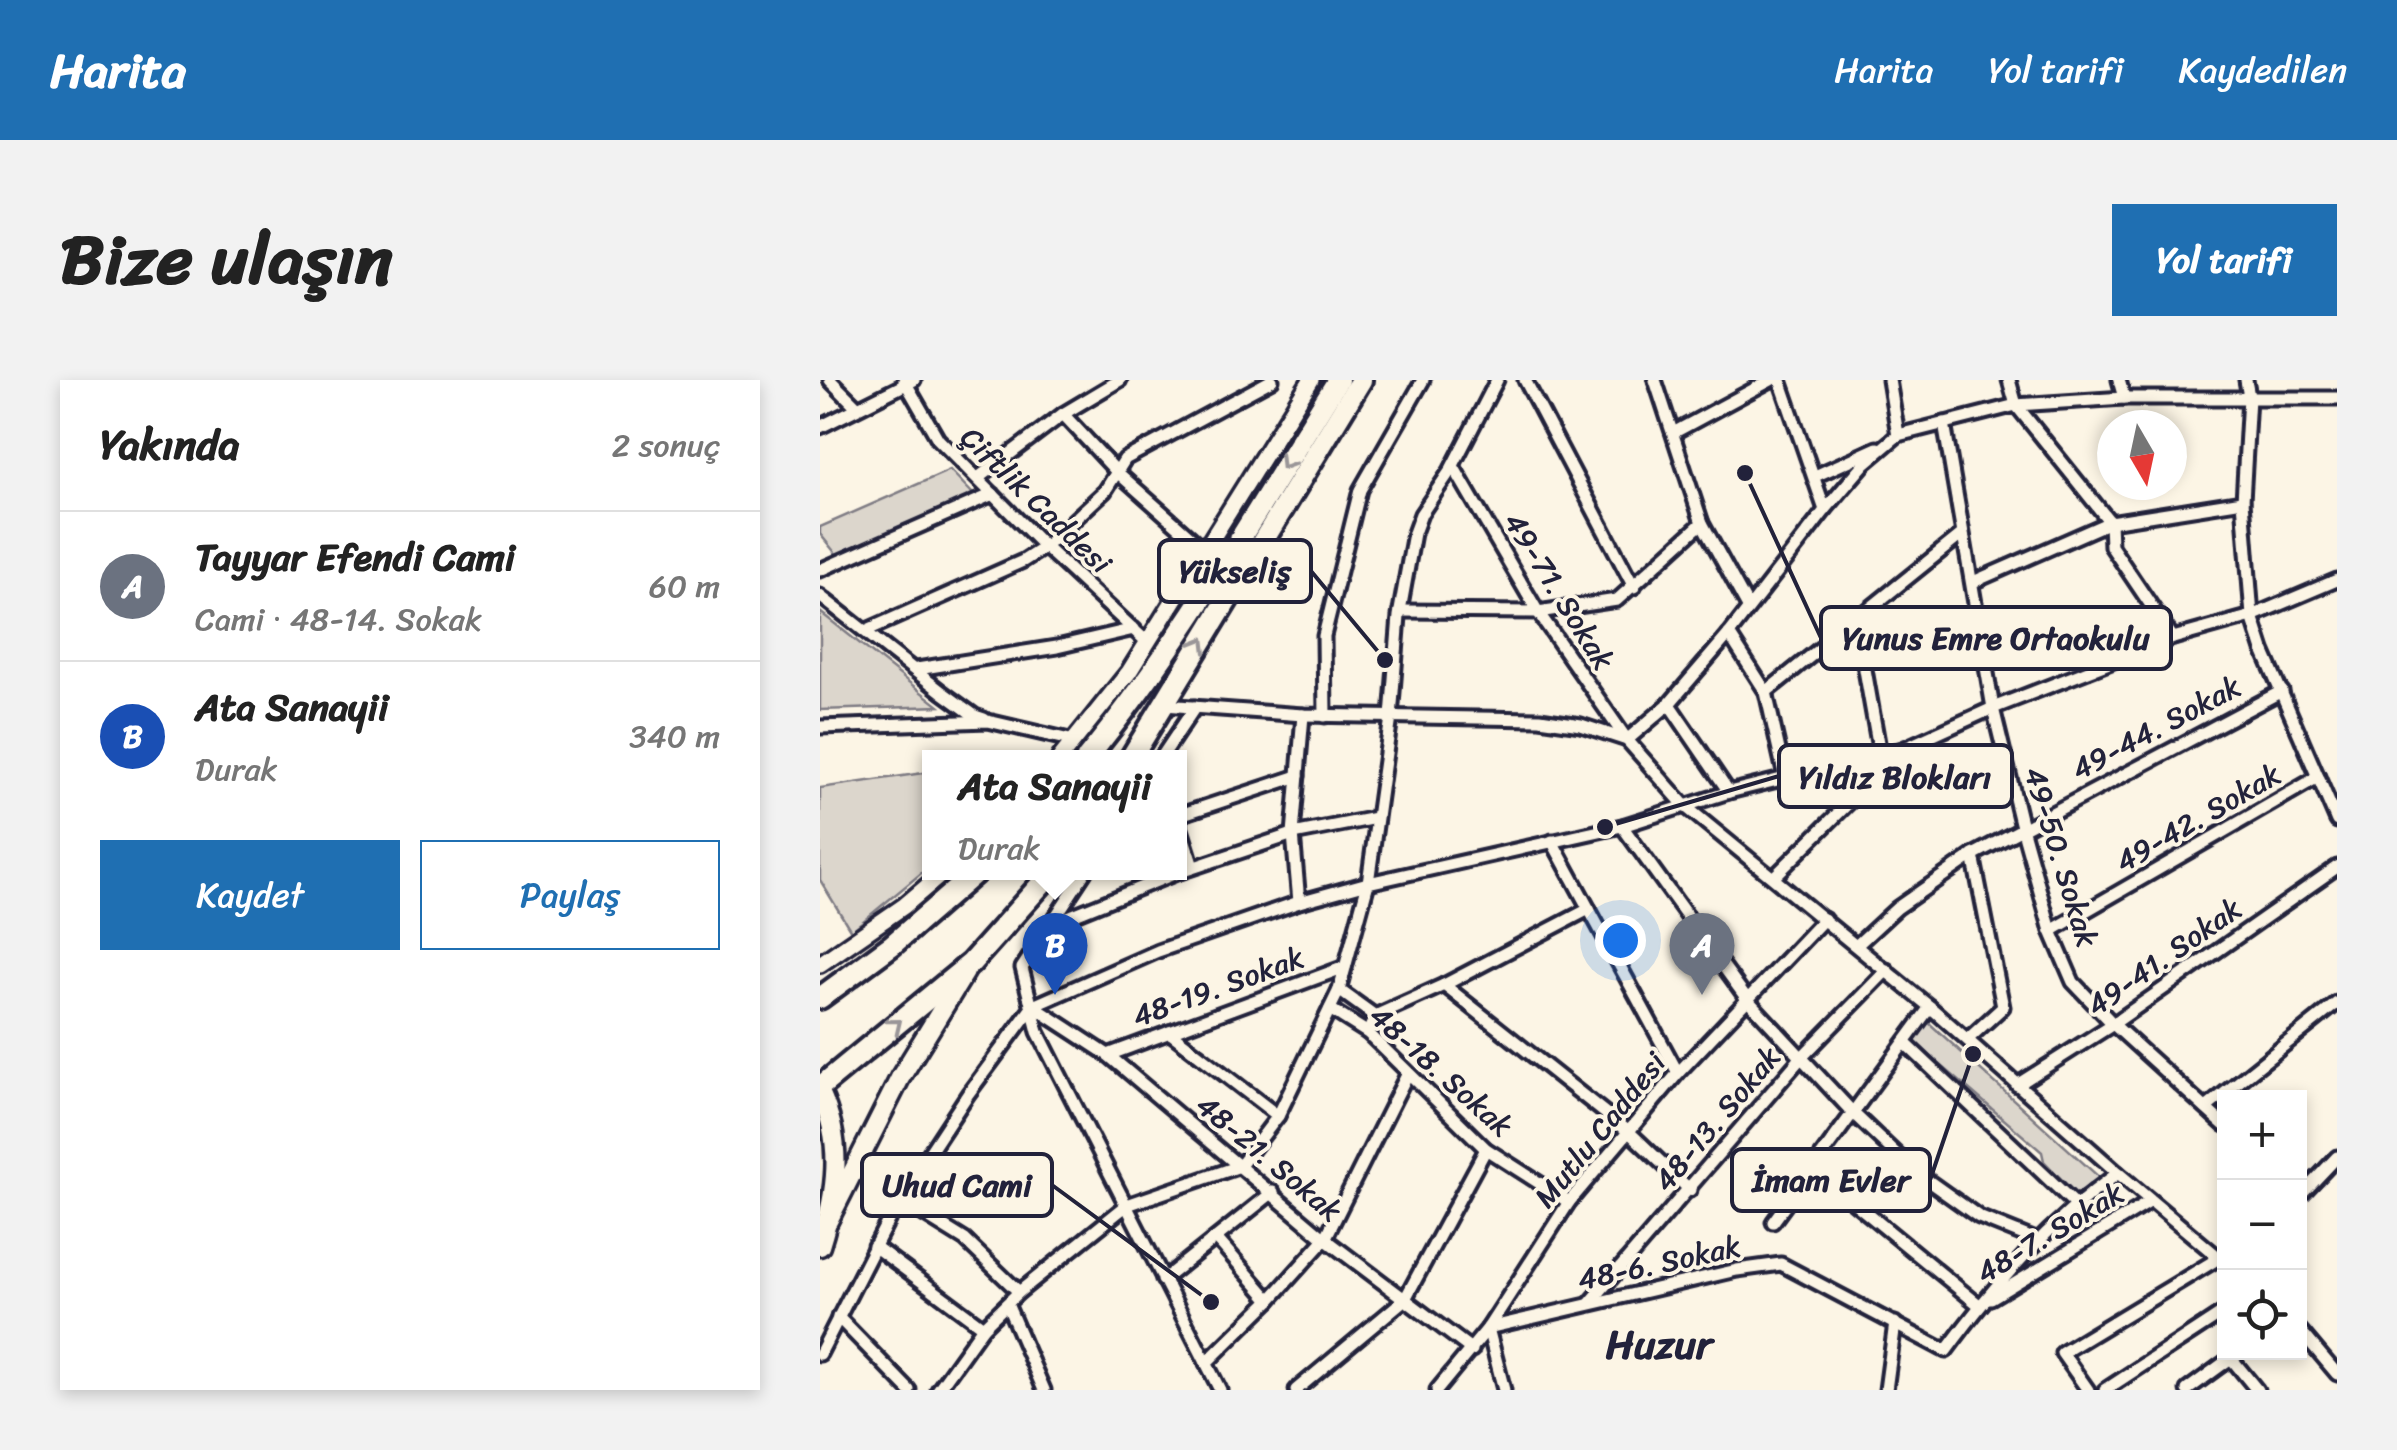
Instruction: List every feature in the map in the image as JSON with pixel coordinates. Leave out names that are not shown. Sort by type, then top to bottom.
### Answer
[{"type":"highway","points":[[1081,749],[1126,711],[1161,662],[1338,380]]},
{"type":"highway","points":[[1136,750],[1361,380]]},
{"type":"highway","points":[[820,998],[892,945],[967,880]]},
{"type":"highway","points":[[820,1089],[971,963],[1045,880]]},
{"type":"main road","points":[[828,1221],[900,1078],[971,963]]},
{"type":"main road","points":[[820,1089],[837,1144],[836,1174],[820,1246]]},
{"type":"street","points":[[830,380],[856,407]]},
{"type":"street","points":[[978,478],[1063,414],[1119,380]]},
{"type":"street","points":[[865,631],[968,587],[1044,547],[1106,491],[1124,459],[1272,380]]},
{"type":"street","points":[[820,596],[975,716],[1081,749],[1311,380]]},
{"type":"street","points":[[1326,716],[1324,636],[1360,490],[1423,380]]},
{"type":"street","points":[[938,1390],[983,1327],[1019,1292],[1127,1206],[1240,1166],[1278,1116],[1339,990],[1368,883],[1391,717],[1400,611],[1417,524],[1496,380]]},
{"type":"street","points":[[1525,380],[1634,587]]},
{"type":"street","points":[[1655,380],[1702,523],[1748,608]]},
{"type":"street","points":[[1673,433],[1770,380]]},
{"type":"street","points":[[1780,380],[1825,510]]},
{"type":"street","points":[[1889,380],[1898,434]]},
{"type":"street","points":[[2009,380],[2016,405],[2110,522],[2111,546],[2173,638]]},
{"type":"street","points":[[2119,380],[2124,398]]},
{"type":"street","points":[[2246,380],[2249,397],[2243,501],[2252,616],[2337,822]]},
{"type":"street","points":[[820,427],[908,382]]},
{"type":"street","name":"Çiftlik Caddesi","points":[[908,382],[938,439],[1044,547],[1148,643]]},
{"type":"street","points":[[1164,705],[1326,716],[1540,718],[1581,725],[1626,740],[1669,704],[1825,510],[1898,434],[2016,405],[2124,398],[2337,398]]},
{"type":"street","points":[[1063,414],[1116,472],[1206,552]]},
{"type":"street","name":"49-50. Sokak","points":[[1944,422],[1993,708],[2052,931],[2074,982],[2112,1024],[2217,1119]]},
{"type":"street","points":[[1815,476],[1885,444]]},
{"type":"street","name":"49-71. Sokak","points":[[1452,466],[1538,612],[1626,740],[1685,806],[1858,945],[2217,1256]]},
{"type":"street","points":[[820,570],[993,494]]},
{"type":"street","points":[[1973,582],[2110,522],[2243,501]]},
{"type":"street","points":[[1400,611],[1538,612],[1617,600],[1702,523]]},
{"type":"street","points":[[1766,692],[1962,535]]},
{"type":"street","points":[[820,1354],[900,1199],[968,1094],[1033,1006],[1158,950],[1299,902],[1622,826],[1728,792],[1903,749],[1993,708],[2173,638],[2252,616],[2337,580]]},
{"type":"street","points":[[1856,618],[1880,754]]},
{"type":"street","points":[[917,669],[1057,647],[1134,629]]},
{"type":"street","points":[[1729,634],[1766,692],[1785,777]]},
{"type":"street","name":"49-44. Sokak","points":[[1858,945],[1897,908],[1972,855],[2282,691]]},
{"type":"street","points":[[1669,704],[1728,792]]},
{"type":"street","points":[[1165,750],[1194,707]]},
{"type":"street","points":[[1299,902],[1293,834],[1303,715]]},
{"type":"street","points":[[820,728],[988,720]]},
{"type":"street","points":[[1774,878],[1903,749]]},
{"type":"street","points":[[1187,814],[1298,776]]},
{"type":"street","name":"49-42. Sokak","points":[[2052,931],[2318,778]]},
{"type":"street","points":[[1187,869],[1293,834],[1376,818]]},
{"type":"street","points":[[1622,826],[1747,999],[1854,1114],[1913,1170],[1979,1217],[2036,1240]]},
{"type":"street","points":[[1552,841],[1678,1073]]},
{"type":"street","points":[[1187,848],[1193,867]]},
{"type":"street","points":[[1968,1040],[2003,1007],[1972,855]]},
{"type":"street","name":"49-41. Sokak","points":[[2017,1085],[2112,1024],[2337,867]]},
{"type":"street","points":[[820,964],[935,880]]},
{"type":"street","points":[[1080,880],[1022,968],[1038,1032],[1220,1390]]},
{"type":"street","points":[[1052,923],[1160,880]]},
{"type":"street","points":[[1368,1032],[1375,1016],[1444,985],[1589,909]]},
{"type":"street","name":"Mutlu Caddesi","points":[[1437,1390],[1488,1328],[1569,1202],[1678,1073],[1824,920]]},
{"type":"street","name":"48-19. Sokak","points":[[1108,1055],[1344,967]]},
{"type":"street","name":"48-13. Sokak","points":[[1589,1304],[1800,1059],[1886,970]]},
{"type":"street","points":[[1444,985],[1629,1132],[1690,1190]]},
{"type":"street","name":"48-18. Sokak","points":[[1339,990],[1375,1016]]},
{"type":"street","points":[[2206,1108],[2337,1003]]},
{"type":"street","name":"48-21. Sokak","points":[[1033,1006],[1108,1055],[1325,1239],[1472,1350]]},
{"type":"street","points":[[1773,1222],[1930,1007]]},
{"type":"street","name":"48-18. Sokak","points":[[1330,1009],[1368,1032],[1486,1149],[1569,1202]]},
{"type":"street","points":[[1169,1032],[1278,1116]]},
{"type":"street","points":[[1904,1043],[2076,1205]]},
{"type":"street","points":[[1206,1363],[1325,1239],[1408,1073]]},
{"type":"street","points":[[1296,1390],[1405,1299],[1486,1149]]},
{"type":"street","points":[[2307,1187],[2337,1157]]},
{"type":"street","points":[[1812,1168],[1979,1305]]},
{"type":"street","name":"48-7. Sokak","points":[[1979,1305],[2036,1240],[2118,1173]]},
{"type":"street","points":[[1163,1280],[1273,1192]]},
{"type":"street","points":[[900,1199],[965,1240],[1019,1292]]},
{"type":"street","name":"48-7. Sokak","points":[[1979,1305],[2151,1201]]},
{"type":"street","points":[[1216,1238],[1270,1300]]},
{"type":"street","points":[[874,1246],[983,1327]]},
{"type":"street","points":[[2088,1390],[2062,1353],[2217,1263]]},
{"type":"street","name":"48-6. Sokak","points":[[1488,1328],[1736,1270],[1781,1264],[1946,1351],[1979,1305]]},
{"type":"street","points":[[1007,1304],[1044,1390]]},
{"type":"street","points":[[838,1317],[909,1390]]},
{"type":"street","points":[[2105,1390],[2217,1317]]},
{"type":"street","points":[[1886,1390],[1895,1323]]},
{"type":"street","points":[[1488,1328],[1504,1390]]},
{"type":"street","points":[[2307,1338],[2337,1374]]},
{"type":"street","points":[[2187,1390],[2228,1360]]},
{"type":"street","points":[[2238,1360],[2257,1390]]},
{"type":"shaded area","points":[[950,470],[974,495],[837,555],[820,534],[820,527]]},
{"type":"shaded area","points":[[820,612],[939,706],[820,710]]},
{"type":"shaded area","points":[[922,773],[922,873],[851,931],[820,880],[820,788]]},
{"type":"shaded area","points":[[1928,1022],[2100,1178],[2076,1194],[2044,1161],[2042,1152],[1914,1042]]},
{"type":"place","name":"Yunus Emre Ortaokulu","points":[[1745,473]]},
{"type":"place","name":"Yükseliş","points":[[1385,660]]},
{"type":"place","name":"Yıldız Blokları","points":[[1605,827]]},
{"type":"place","name":"Ata Sanayii","points":[[1055,995]]},
{"type":"place","name":"Tayyar Efendi Cami","points":[[1702,995]]},
{"type":"place","name":"İmam Evler","points":[[1973,1054]]},
{"type":"place","name":"Uhud Cami","points":[[1211,1302]]},
{"type":"district","name":"Huzur","points":[[1659,1344]]}]
